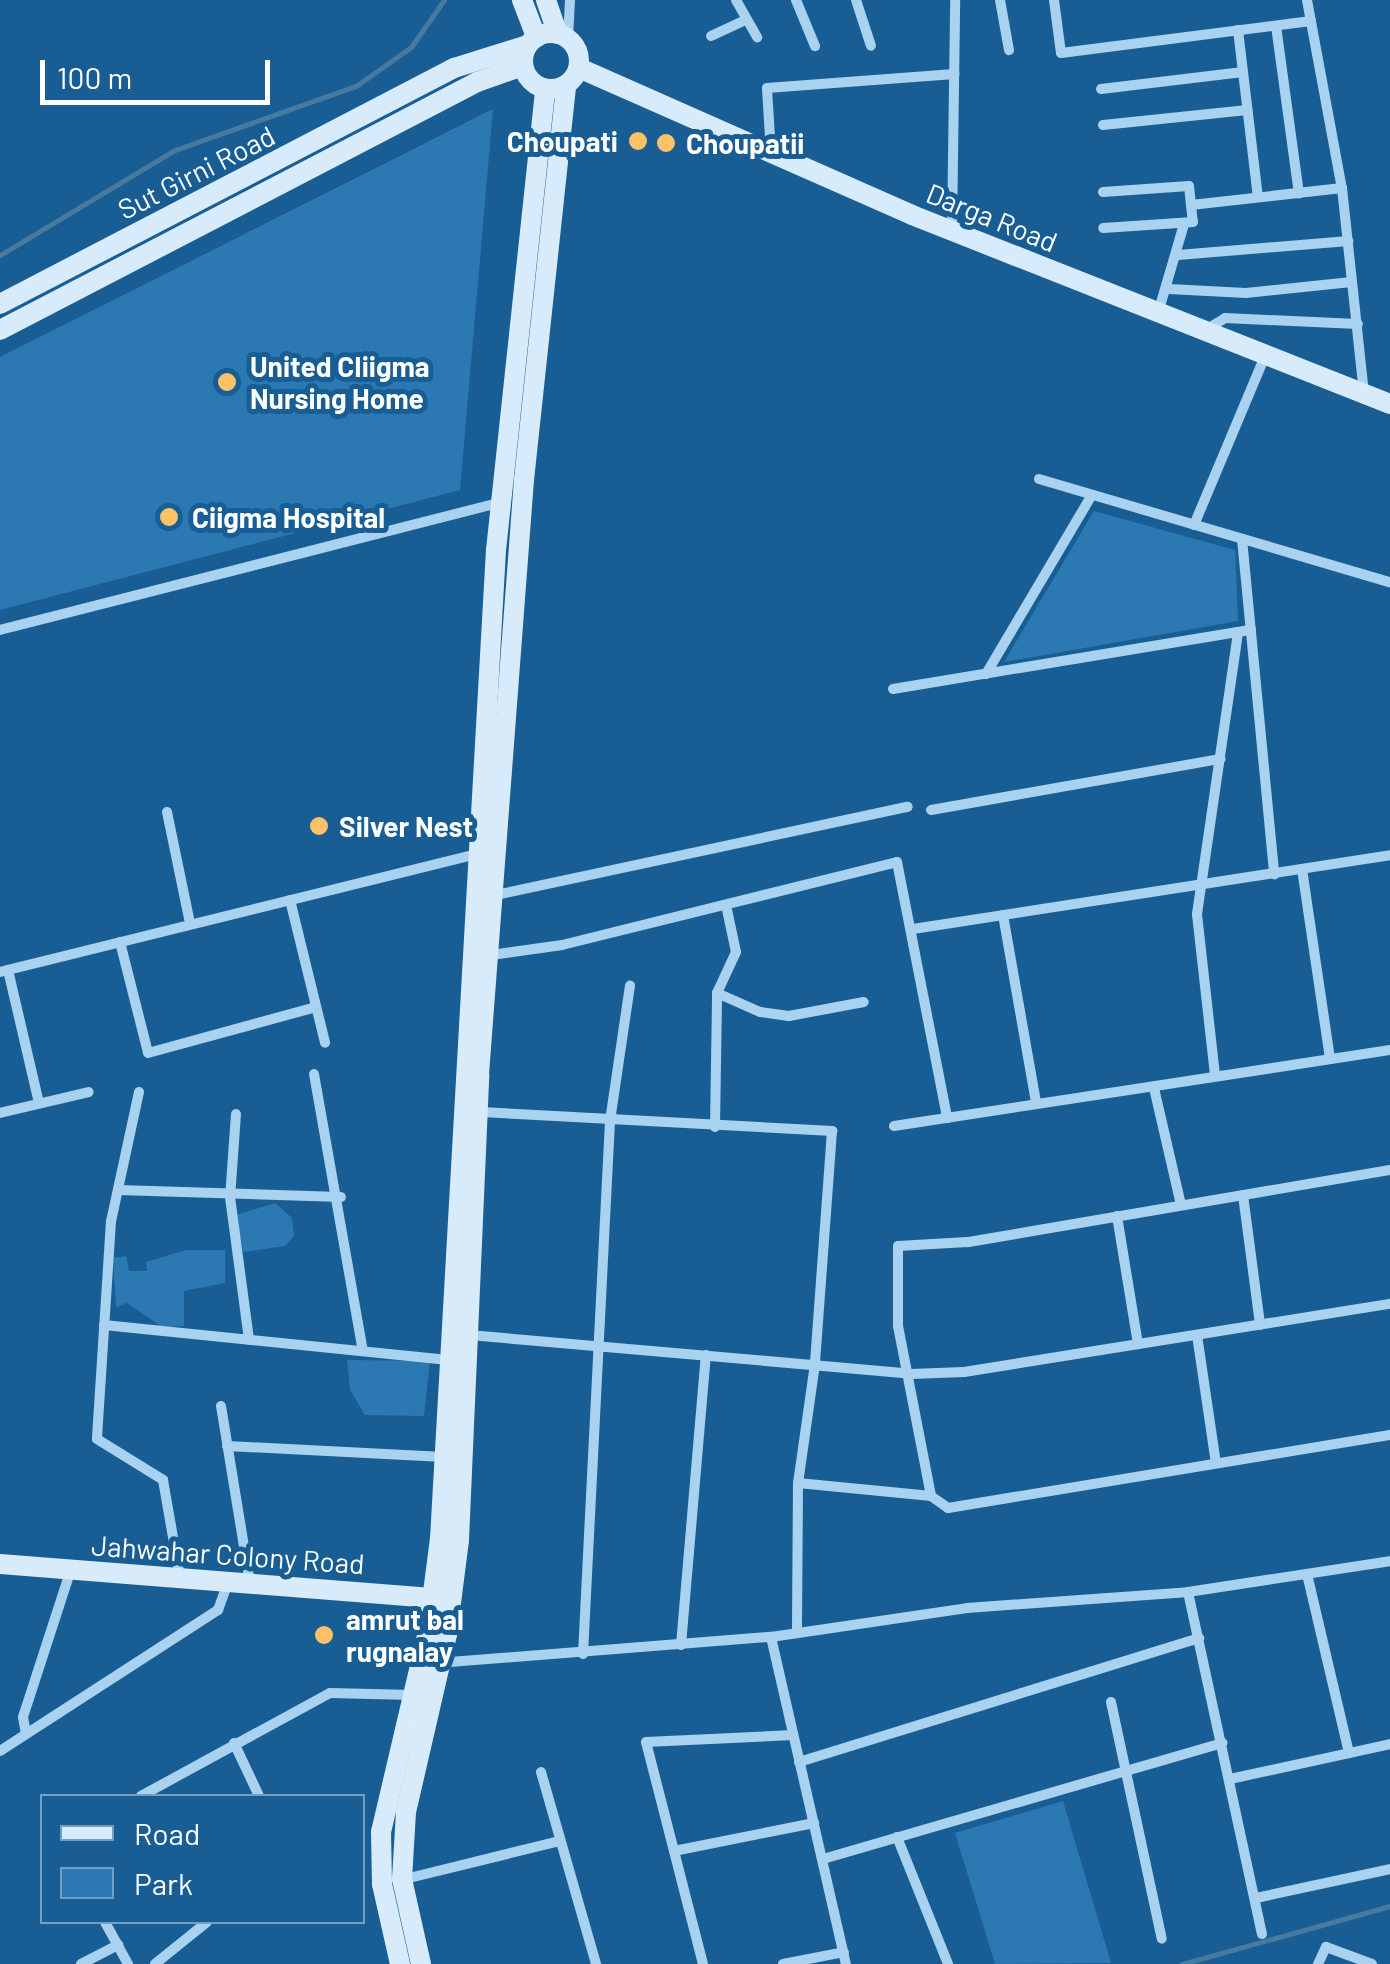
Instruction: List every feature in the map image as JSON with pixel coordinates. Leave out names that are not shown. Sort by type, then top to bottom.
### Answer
[{"type":"main road","points":[[522,0],[532,41],[523,66]]},
{"type":"main road","points":[[442,1599],[448,1360],[489,850],[566,86],[579,68],[546,1]]},
{"type":"main road","points":[[532,41],[563,36]]},
{"type":"main road","name":"Sut Girni Road","points":[[0,304],[454,68],[532,41]]},
{"type":"main road","points":[[400,1964],[392,1882],[382,1832],[423,1696],[442,1599],[470,1335],[496,895],[489,850],[499,501],[544,89],[523,66]]},
{"type":"main road","points":[[0,330],[477,82],[523,66]]},
{"type":"main road","name":"Darga Road","points":[[579,68],[952,231],[1390,404]]},
{"type":"main road","points":[[544,89],[566,86]]},
{"type":"main road","name":"Jahwahar Colony Road","points":[[0,1562],[442,1599]]},
{"type":"main road","points":[[392,1882],[420,1964]]},
{"type":"street","points":[[563,36],[570,0]]},
{"type":"street","points":[[736,0],[757,38]]},
{"type":"street","points":[[796,0],[814,46]]},
{"type":"street","points":[[856,0],[871,46]]},
{"type":"street","points":[[952,231],[955,0]]},
{"type":"street","points":[[1000,0],[1009,50]]},
{"type":"street","points":[[1055,0],[1061,53],[1312,21]]},
{"type":"street","points":[[1308,0],[1342,188],[1364,394]]},
{"type":"street","points":[[711,36],[746,20]]},
{"type":"street","points":[[1276,26],[1299,192]]},
{"type":"street","points":[[1238,30],[1258,197]]},
{"type":"street","points":[[1101,89],[1243,72]]},
{"type":"street","points":[[770,154],[766,88],[954,74]]},
{"type":"street","points":[[1103,126],[1247,110]]},
{"type":"street","points":[[1103,192],[1189,186],[1193,222],[1104,228]]},
{"type":"street","points":[[1190,205],[1342,188]]},
{"type":"street","points":[[1158,314],[1169,289],[1184,224]]},
{"type":"street","points":[[1178,255],[1348,240]]},
{"type":"street","points":[[1169,289],[1246,293],[1351,282]]},
{"type":"street","points":[[1203,332],[1224,318],[1358,324]]},
{"type":"street","points":[[1194,524],[1265,356]]},
{"type":"street","points":[[1039,479],[1390,582]]},
{"type":"street","points":[[986,674],[1092,495]]},
{"type":"street","points":[[0,630],[499,501],[522,503]]},
{"type":"street","points":[[1242,539],[1274,874]]},
{"type":"street","points":[[893,689],[1251,630]]},
{"type":"street","points":[[1215,1075],[1197,914],[1238,632]]},
{"type":"street","points":[[931,810],[1220,758]]},
{"type":"street","points":[[496,895],[908,807]]},
{"type":"street","points":[[167,812],[190,923]]},
{"type":"street","points":[[40,1103],[4,971],[489,850]]},
{"type":"street","points":[[913,928],[1390,855]]},
{"type":"street","points":[[490,956],[726,905],[897,862],[913,928],[947,1118]]},
{"type":"street","points":[[1302,869],[1330,1058]]},
{"type":"street","points":[[290,900],[325,1043]]},
{"type":"street","points":[[715,1127],[717,993],[736,952],[726,905]]},
{"type":"street","points":[[1002,915],[1036,1104]]},
{"type":"street","points":[[120,942],[148,1053],[316,1007]]},
{"type":"street","points":[[583,1654],[603,1346],[610,1120],[630,985]]},
{"type":"street","points":[[717,993],[760,1012],[790,1016],[864,1002]]},
{"type":"street","points":[[894,1126],[1390,1050]]},
{"type":"street","points":[[314,1074],[340,1197],[363,1352]]},
{"type":"street","points":[[1154,1088],[1181,1205]]},
{"type":"street","points":[[0,1114],[89,1092]]},
{"type":"street","points":[[139,1092],[118,1190],[96,1439],[163,1480],[180,1577]]},
{"type":"street","points":[[481,1112],[832,1131],[815,1364],[798,1483],[797,1633]]},
{"type":"street","points":[[236,1114],[230,1197],[249,1340]]},
{"type":"street","points":[[930,1496],[911,1374],[898,1326],[898,1246],[967,1242],[1390,1170]]},
{"type":"street","points":[[118,1190],[230,1197],[340,1197]]},
{"type":"street","points":[[1243,1195],[1260,1325]]},
{"type":"street","points":[[1117,1216],[1138,1344]]},
{"type":"street","points":[[470,1335],[911,1374],[1138,1344],[1390,1304]]},
{"type":"street","points":[[104,1325],[448,1360]]},
{"type":"street","points":[[1197,1335],[1216,1463]]},
{"type":"street","points":[[681,1645],[706,1355]]},
{"type":"street","points":[[221,1406],[250,1583]]},
{"type":"street","points":[[798,1483],[930,1496],[948,1508],[1390,1435]]},
{"type":"street","points":[[228,1446],[444,1457]]},
{"type":"street","points":[[430,1664],[771,1637],[967,1608],[1188,1592],[1390,1560]]},
{"type":"street","points":[[26,1734],[24,1717],[71,1569]]},
{"type":"street","points":[[1307,1574],[1349,1753]]},
{"type":"street","points":[[0,1751],[218,1610],[228,1581]]},
{"type":"street","points":[[1188,1592],[1262,1934]]},
{"type":"street","points":[[771,1637],[845,1958],[783,1964]]},
{"type":"street","points":[[800,1762],[1198,1638]]},
{"type":"street","points":[[145,1794],[330,1693],[423,1696]]},
{"type":"street","points":[[1111,1702],[1162,1939]]},
{"type":"street","points":[[702,1964],[646,1742],[793,1735]]},
{"type":"street","points":[[234,1743],[258,1794]]},
{"type":"street","points":[[823,1859],[1222,1743]]},
{"type":"street","points":[[1230,1779],[1390,1744]]},
{"type":"street","points":[[541,1772],[596,1964]]},
{"type":"street","points":[[674,1851],[814,1823]]},
{"type":"street","points":[[897,1838],[948,1964]]},
{"type":"street","points":[[392,1882],[560,1840]]},
{"type":"street","points":[[1256,1898],[1390,1869]]},
{"type":"street","points":[[106,1924],[128,1964]]},
{"type":"street","points":[[155,1964],[205,1924]]},
{"type":"street","points":[[82,1964],[118,1945]]},
{"type":"street","points":[[1318,1964],[1326,1947],[1372,1964]]},
{"type":"green space","points":[[493,109],[460,490],[0,610],[0,357]]},
{"type":"green space","points":[[1094,511],[1235,550],[1238,621],[1004,662]]},
{"type":"green space","points":[[275,1203],[292,1218],[294,1236],[285,1246],[243,1252],[236,1215]]},
{"type":"green space","points":[[186,1250],[225,1250],[225,1283],[184,1291],[184,1326],[162,1327],[127,1303],[116,1307],[113,1258],[126,1256],[129,1271],[147,1271],[146,1262]]},
{"type":"green space","points":[[347,1360],[430,1361],[424,1416],[365,1415],[350,1390]]},
{"type":"green space","points":[[1063,1801],[1111,1963],[995,1964],[955,1833]]},
{"type":"waterway","points":[[0,255],[175,150],[356,86],[411,47],[444,0]]},
{"type":"waterway","points":[[1182,1964],[1390,1906]]},
{"type":"place","name":"Choupati","points":[[638,141]]},
{"type":"place","name":"Choupatii","points":[[666,143]]},
{"type":"place","name":"United CIiigma Nursing Home","points":[[227,382]]},
{"type":"place","name":"Ciigma Hospital","points":[[169,517]]},
{"type":"place","name":"Silver Nest","points":[[319,826]]},
{"type":"place","name":"amrut bal rugnalay","points":[[324,1635]]}]
